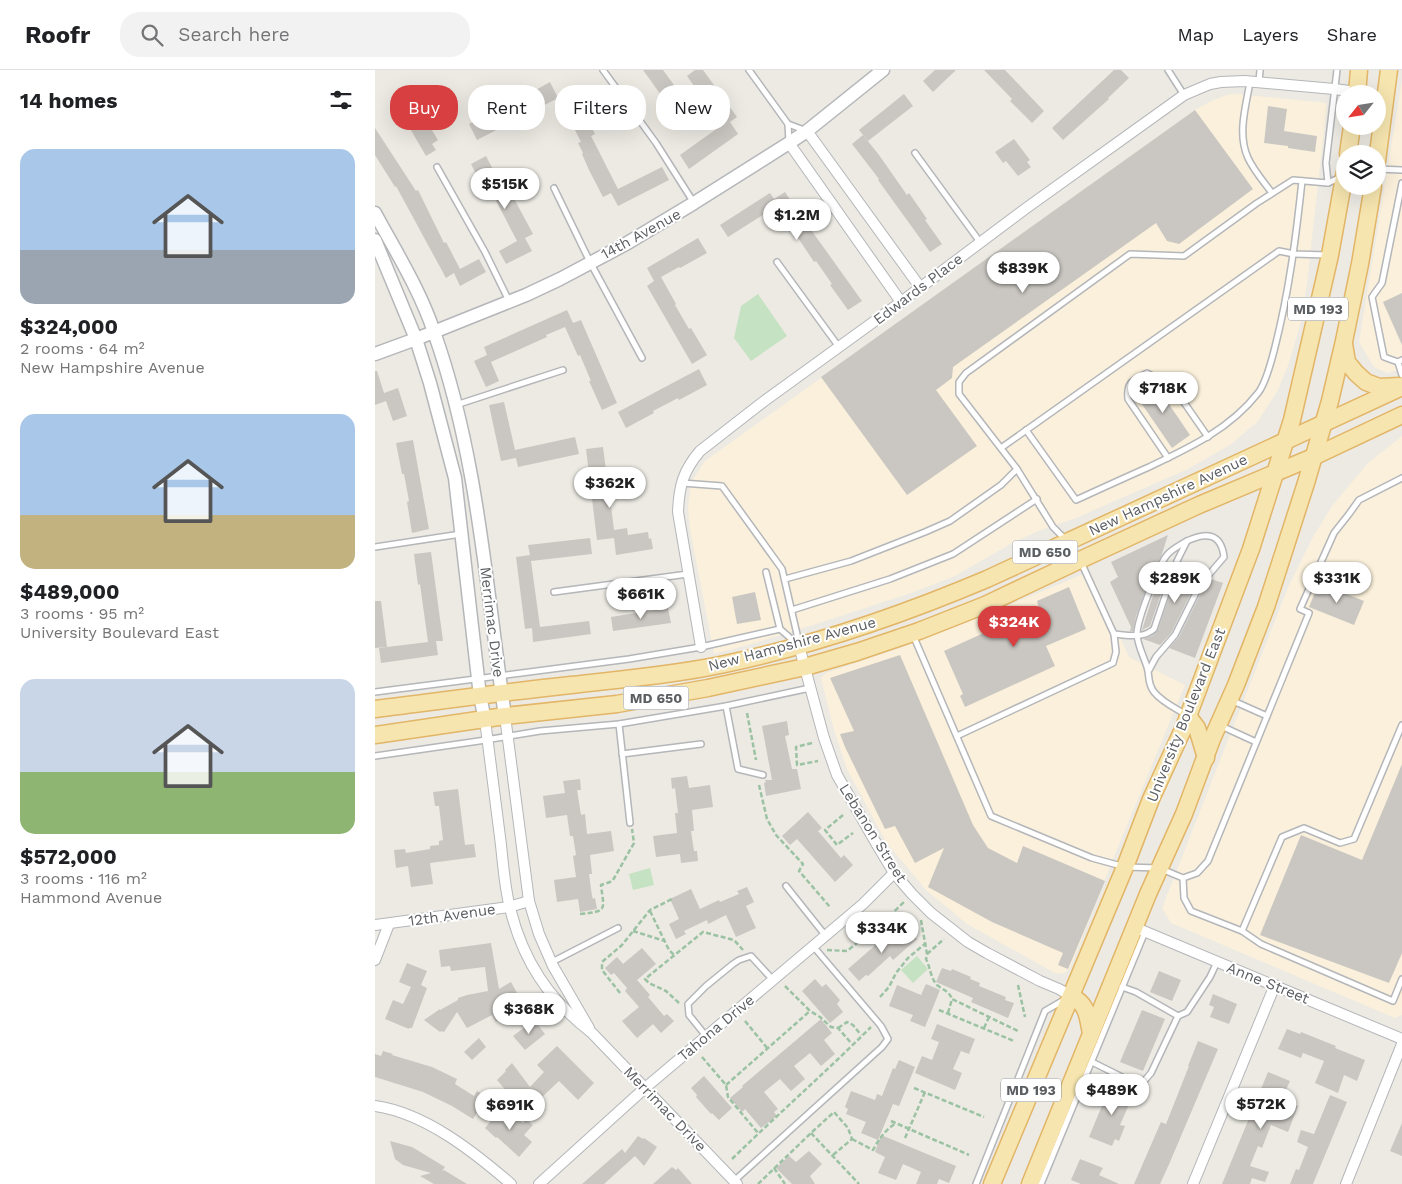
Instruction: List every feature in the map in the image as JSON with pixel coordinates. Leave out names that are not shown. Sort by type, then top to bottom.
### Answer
[{"type":"main road","points":[[1358,85],[1359,70]]},
{"type":"main road","points":[[1379,145],[1389,70]]},
{"type":"main road","name":"University Boulevard East","points":[[992,1184],[1125,868],[1151,799],[1188,716],[1251,549],[1276,472],[1308,353],[1341,195]]},
{"type":"main road","name":"MD 193","points":[[1029,1184],[1091,1033],[1139,930],[1159,868],[1184,814],[1266,607],[1304,491],[1323,425],[1344,342],[1372,195]]},
{"type":"main road","points":[[1344,342],[1347,362],[1366,382],[1379,387],[1402,387]]},
{"type":"main road","name":"New Hampshire Avenue","points":[[375,709],[681,673],[725,664],[838,635],[931,603],[987,579],[1402,387]]},
{"type":"main road","name":"New Hampshire Avenue","points":[[375,735],[505,716],[617,704],[708,688],[805,667],[857,652],[985,605],[1199,505],[1313,457],[1402,415]]},
{"type":"main road","points":[[1188,716],[1197,728],[1206,758]]},
{"type":"main road","points":[[1071,996],[1081,1001],[1091,1033]]},
{"type":"street","name":"14th Avenue","points":[[375,354],[509,302],[560,279],[624,245],[694,204],[807,131],[883,70]]},
{"type":"street","name":"Edwards Place","points":[[701,647],[678,512],[681,483],[687,467],[700,451],[763,402],[1083,166],[1184,94],[1221,82],[1255,82],[1334,89]]},
{"type":"street","points":[[807,131],[920,287]]},
{"type":"street","points":[[789,143],[901,302]]},
{"type":"street","name":"Merrimac Drive","points":[[375,213],[417,291],[434,332],[456,406],[471,470],[480,525],[529,901],[539,934],[551,962],[592,1033]]},
{"type":"street","name":"Merrimac Drive","points":[[375,240],[416,339],[438,411],[455,478],[480,696],[485,720],[509,907],[518,937],[532,967],[551,995],[573,1019],[592,1033],[736,1182]]},
{"type":"street","name":"Lebanon Street","points":[[799,646],[824,738],[837,775],[894,873],[925,907],[968,942],[1040,981],[1059,988],[1071,996]]},
{"type":"street","name":"Tahona Drive","points":[[539,1184],[645,1088],[863,904],[894,873]]},
{"type":"street","name":"12th Avenue","points":[[375,926],[509,907],[529,901]]},
{"type":"street","points":[[375,960],[389,924]]},
{"type":"street","name":"Anne Street","points":[[1139,930],[1402,1038]]},
{"type":"street","points":[[1193,1184],[1275,985]]},
{"type":"street","points":[[1346,1184],[1402,1044]]},
{"type":"street","points":[[375,1106],[399,1112],[425,1123],[460,1145],[511,1184]]},
{"type":"lane","points":[[603,70],[656,143],[694,204]]},
{"type":"lane","points":[[749,70],[788,124],[789,143]]},
{"type":"lane","points":[[1168,70],[1184,94]]},
{"type":"lane","points":[[1260,70],[1242,128],[1243,143],[1248,158],[1272,193]]},
{"type":"lane","points":[[1328,183],[1326,163],[1337,70]]},
{"type":"lane","points":[[788,124],[807,131]]},
{"type":"lane","points":[[915,153],[980,242]]},
{"type":"lane","points":[[437,167],[485,252],[509,302]]},
{"type":"lane","points":[[1386,169],[1402,170]]},
{"type":"lane","points":[[957,736],[1113,663],[1117,652],[1114,634],[1079,560],[1067,541],[1053,527],[1017,470],[959,394],[959,382],[966,373],[1129,254],[1184,256],[1257,203],[1293,180],[1328,183],[1336,179]]},
{"type":"lane","points":[[1026,430],[1076,500],[1168,458],[1208,437],[1243,409],[1260,391],[1271,362],[1284,313],[1294,254],[1302,181]]},
{"type":"lane","points":[[1402,183],[1382,283],[1371,297],[1385,356],[1400,361],[1402,376]]},
{"type":"lane","points":[[553,188],[590,262],[642,358]]},
{"type":"lane","points":[[1001,448],[1279,251],[1294,254],[1330,255]]},
{"type":"lane","points":[[777,262],[839,347]]},
{"type":"lane","points":[[456,406],[563,370]]},
{"type":"lane","points":[[1168,458],[1128,399],[1127,389],[1140,376],[1147,373],[1174,388],[1208,437]]},
{"type":"lane","points":[[785,580],[851,561],[950,521],[1001,485],[1017,470]]},
{"type":"lane","points":[[912,633],[991,816],[1092,858],[1125,868],[1159,868],[1183,878],[1197,874],[1208,860],[1309,613],[1300,609],[1334,533],[1359,500],[1402,478]]},
{"type":"lane","points":[[681,483],[723,486],[782,569],[799,646]]},
{"type":"lane","points":[[792,610],[889,579],[953,554],[1037,499]]},
{"type":"lane","points":[[375,547],[461,534]]},
{"type":"lane","points":[[1149,670],[1137,636],[1138,625],[1159,566],[1175,548],[1199,536],[1209,535],[1219,541],[1223,548],[1224,557],[1200,585],[1175,635],[1156,656],[1149,670],[1148,678],[1154,693],[1188,716]]},
{"type":"lane","points":[[1114,634],[1137,636],[1154,629],[1177,561],[1187,541]]},
{"type":"lane","points":[[766,572],[780,630],[799,646]]},
{"type":"lane","points":[[555,592],[688,574]]},
{"type":"lane","points":[[375,692],[629,659],[701,647],[780,630]]},
{"type":"lane","points":[[375,756],[540,731],[619,724],[726,706],[811,688]]},
{"type":"lane","points":[[1230,699],[1267,716]]},
{"type":"lane","points":[[726,706],[738,769],[763,775]]},
{"type":"lane","points":[[619,724],[630,823]]},
{"type":"lane","points":[[1219,725],[1256,742]]},
{"type":"lane","points":[[1242,931],[1282,837],[1304,828],[1339,843],[1354,839],[1402,725]]},
{"type":"lane","points":[[622,754],[701,744]]},
{"type":"lane","points":[[1183,878],[1184,898],[1191,911],[1242,931],[1261,944],[1393,1001],[1402,979]]},
{"type":"lane","points":[[786,886],[826,936]]},
{"type":"lane","points":[[551,962],[619,928]]},
{"type":"lane","points":[[1041,1184],[1122,987],[1139,930]]},
{"type":"lane","points":[[736,1182],[882,1047],[887,1039],[881,1026],[813,946]]},
{"type":"lane","points":[[706,1036],[689,1015],[688,1004],[706,986],[739,960],[751,956],[773,980]]},
{"type":"lane","points":[[1092,1062],[1136,1084],[1145,1080],[1151,1073],[1178,1016],[1187,1012],[1210,977],[1217,962]]},
{"type":"lane","points":[[1122,987],[1136,992],[1178,1016]]},
{"type":"lane","points":[[977,1184],[1045,1011],[1071,996]]},
{"type":"path","points":[[747,713],[756,760]]},
{"type":"path","points":[[813,743],[796,747],[797,765],[818,761]]},
{"type":"path","points":[[759,785],[767,819],[771,827],[803,864],[799,871],[830,907]]},
{"type":"path","points":[[843,815],[825,830],[837,845],[853,833]]},
{"type":"path","points":[[580,914],[601,910],[603,906],[601,884],[613,880],[634,843],[630,823]]},
{"type":"path","points":[[620,993],[602,970],[602,962],[622,945],[650,910],[672,899]]},
{"type":"path","points":[[827,950],[847,952],[904,902]]},
{"type":"path","points":[[650,910],[669,950],[674,955]]},
{"type":"path","points":[[921,920],[926,944],[926,959],[931,967],[932,978],[938,986],[950,994],[952,999],[1018,1031]]},
{"type":"path","points":[[633,931],[665,941]]},
{"type":"path","points":[[679,1009],[679,1003],[666,991],[645,979],[703,932],[734,940],[743,950],[750,950]]},
{"type":"path","points":[[927,954],[944,939]]},
{"type":"path","points":[[879,997],[889,987],[896,973],[908,958],[926,944]]},
{"type":"path","points":[[1018,985],[1025,1017]]},
{"type":"path","points":[[785,986],[810,1011],[831,1027],[838,1028],[852,1044]]},
{"type":"path","points":[[948,1013],[952,999]]},
{"type":"path","points":[[939,1010],[1014,1041]]},
{"type":"path","points":[[726,1086],[810,1011]]},
{"type":"path","points":[[984,1028],[989,1017]]},
{"type":"path","points":[[745,1021],[768,1049]]},
{"type":"path","points":[[732,1159],[877,1021]]},
{"type":"path","points":[[838,1028],[847,1022],[853,1025],[861,1036]]},
{"type":"path","points":[[702,1057],[726,1086],[728,1097],[758,1133]]},
{"type":"path","points":[[915,1088],[985,1118]]},
{"type":"path","points":[[905,1138],[925,1092]]},
{"type":"path","points":[[758,1184],[834,1112],[849,1128],[852,1139],[873,1150],[881,1135],[896,1123]]},
{"type":"path","points":[[891,1121],[969,1155]]},
{"type":"path","points":[[811,1132],[859,1184]]},
{"type":"path","points":[[833,1155],[852,1139]]},
{"type":"path","points":[[774,1168],[785,1184]]},
{"type":"shaded area","points":[[1402,80],[1402,369],[1387,373],[1374,367],[1359,342],[1383,195],[1386,195],[1386,177]]},
{"type":"shaded area","points":[[1237,94],[1327,103],[1301,322],[1289,363],[1278,390],[1258,421],[1230,445],[1188,469],[1076,518],[1041,530],[1012,543],[955,576],[911,593],[832,619],[714,654],[690,529],[688,508],[691,483],[705,461],[1195,110],[1211,101],[1227,95]]},
{"type":"shaded area","points":[[1402,436],[1402,1015],[1395,1018],[1171,923],[1162,908],[1289,585],[1313,537],[1332,506],[1367,464]]},
{"type":"shaded area","points":[[1090,571],[1129,657],[1185,685],[1070,968],[1063,974],[1055,973],[967,924],[926,890],[886,842],[847,769],[834,730],[821,678],[826,673],[900,648]]},
{"type":"green space","points":[[758,294],[787,336],[751,361],[734,338],[741,306]]},
{"type":"green space","points":[[650,868],[654,885],[633,890],[629,874]]},
{"type":"green space","points":[[917,956],[928,969],[913,983],[901,970]]},
{"type":"building","points":[[643,70],[663,70],[674,85],[656,85],[656,88]]},
{"type":"building","points":[[695,70],[703,70],[714,85],[693,85],[687,76]]},
{"type":"building","points":[[935,70],[956,70],[933,92],[923,81]]},
{"type":"building","points":[[984,70],[1005,70],[1044,111],[1032,123],[1010,101],[1012,99]]},
{"type":"building","points":[[1114,70],[1121,70],[1129,78],[1109,99],[1063,140],[1052,128]]},
{"type":"building","points":[[550,82],[555,92],[555,100],[545,105],[545,85]]},
{"type":"building","points":[[904,94],[913,106],[868,141],[859,130]]},
{"type":"building","points":[[1268,106],[1287,109],[1284,131],[1317,136],[1315,152],[1264,143]]},
{"type":"building","points":[[730,107],[737,117],[730,122]]},
{"type":"building","points":[[1195,110],[1253,189],[1179,244],[1167,241],[1156,223],[953,367],[952,378],[936,390],[977,446],[907,495],[821,377]]},
{"type":"building","points":[[730,122],[738,134],[689,169],[680,155],[715,130],[730,130]]},
{"type":"building","points":[[375,128],[416,191],[418,190],[444,243],[446,242],[460,269],[479,259],[486,272],[460,286],[454,273],[446,278],[396,186],[375,155]]},
{"type":"building","points":[[411,130],[432,130],[438,140],[432,144],[436,150],[426,156]]},
{"type":"building","points":[[472,130],[496,130],[477,140]]},
{"type":"building","points":[[575,130],[593,130],[595,134],[591,136],[618,189],[662,167],[669,180],[618,206],[611,193],[603,197],[582,154],[578,143],[581,142]]},
{"type":"building","points":[[863,135],[907,195],[909,193],[942,244],[930,252],[852,144]]},
{"type":"building","points":[[1014,139],[1030,160],[1027,162],[1031,167],[1018,176],[1006,161],[1003,163],[995,152]]},
{"type":"building","points":[[486,156],[500,183],[503,182],[508,192],[510,191],[533,234],[525,238],[532,251],[506,264],[499,251],[517,241],[490,189],[485,192],[471,164]]},
{"type":"building","points":[[785,192],[808,228],[862,301],[848,310],[777,206],[728,237],[720,225],[770,193],[774,199]]},
{"type":"building","points":[[698,238],[707,253],[661,277],[689,329],[691,328],[707,355],[692,364],[647,286],[654,281],[647,268]]},
{"type":"building","points":[[1402,293],[1402,345],[1383,302]]},
{"type":"building","points":[[567,310],[573,323],[581,320],[617,403],[602,410],[580,355],[578,356],[565,327],[491,362],[499,381],[486,387],[474,361],[487,355],[484,347]]},
{"type":"building","points":[[699,369],[707,385],[653,411],[654,413],[626,428],[618,412]]},
{"type":"building","points":[[375,371],[377,371],[384,393],[398,388],[407,416],[393,421],[386,401],[375,405]]},
{"type":"building","points":[[1153,381],[1190,435],[1172,448],[1135,394]]},
{"type":"building","points":[[504,402],[515,450],[575,437],[579,454],[518,467],[516,458],[501,461],[489,405]]},
{"type":"building","points":[[413,440],[429,529],[412,533],[407,502],[409,501],[396,443]]},
{"type":"building","points":[[603,447],[607,478],[605,479],[614,530],[627,528],[628,535],[648,532],[653,549],[616,555],[614,538],[597,540],[586,449]]},
{"type":"building","points":[[1168,535],[1161,557],[1136,616],[1133,631],[1130,631],[1131,627],[1110,582],[1118,577],[1111,562]]},
{"type":"building","points":[[590,538],[592,554],[531,561],[540,627],[589,621],[591,634],[533,642],[532,628],[525,629],[516,557],[530,555],[528,545]]},
{"type":"building","points":[[431,552],[443,641],[436,641],[438,655],[381,663],[379,648],[428,642],[414,554]]},
{"type":"building","points":[[1167,563],[1171,565],[1150,626],[1142,630],[1153,595]]},
{"type":"building","points":[[1179,567],[1202,576],[1196,583],[1171,633],[1160,645],[1143,639],[1152,636],[1158,630]]},
{"type":"building","points":[[1211,579],[1223,583],[1195,658],[1169,648],[1179,637],[1204,587]]},
{"type":"building","points":[[1319,583],[1364,601],[1354,625],[1309,607]]},
{"type":"building","points":[[1069,587],[1086,629],[1046,646],[1055,666],[965,707],[960,696],[963,694],[944,651],[1039,608],[1037,601]]},
{"type":"building","points":[[755,592],[761,620],[737,624],[732,597]]},
{"type":"building","points":[[375,601],[381,601],[387,647],[375,648]]},
{"type":"building","points":[[668,608],[671,623],[613,631],[611,617]]},
{"type":"building","points":[[900,655],[973,825],[988,848],[1017,863],[1023,846],[1105,881],[1068,969],[1058,965],[1063,953],[992,922],[928,887],[944,848],[915,863],[895,826],[885,829],[840,734],[854,731],[830,678]]},
{"type":"building","points":[[787,721],[789,735],[785,736],[792,769],[797,769],[801,789],[766,796],[765,780],[772,780],[762,726]]},
{"type":"building","points":[[1402,764],[1402,953],[1389,983],[1260,935],[1301,835],[1362,860]]},
{"type":"building","points":[[687,776],[689,788],[710,785],[713,807],[692,810],[694,831],[691,831],[694,851],[697,851],[698,861],[681,863],[680,854],[656,857],[653,836],[677,833],[675,813],[678,813],[675,788],[672,789],[671,778]]},
{"type":"building","points":[[580,779],[581,790],[577,790],[581,815],[585,814],[587,834],[611,831],[614,851],[590,855],[592,874],[589,874],[592,896],[593,899],[595,898],[597,909],[580,912],[578,899],[557,902],[554,880],[576,877],[573,856],[576,855],[573,836],[570,836],[567,815],[546,818],[543,796],[565,793],[563,781]]},
{"type":"building","points":[[458,789],[465,845],[474,844],[476,857],[430,863],[433,884],[411,887],[408,866],[396,868],[394,850],[405,849],[406,853],[430,849],[430,846],[439,845],[439,841],[443,840],[439,806],[435,806],[433,792]]},
{"type":"building","points":[[808,812],[822,828],[818,831],[841,858],[844,855],[853,865],[835,882],[797,839],[790,845],[782,836]]},
{"type":"building","points":[[747,887],[754,902],[746,906],[756,928],[736,937],[726,915],[708,924],[707,920],[684,931],[686,934],[676,939],[669,924],[679,919],[670,899],[691,889],[700,909],[719,900],[720,902],[739,894],[737,891]]},
{"type":"building","points":[[905,926],[917,939],[893,960],[890,956],[868,976],[866,975],[859,981],[848,969],[879,942],[882,946]]},
{"type":"building","points":[[491,943],[499,989],[511,982],[524,1006],[496,1022],[492,1015],[467,1028],[457,1012],[444,1032],[440,1032],[424,1020],[458,1000],[458,998],[488,991],[485,967],[451,971],[450,966],[441,967],[439,950]]},
{"type":"building","points":[[642,948],[656,964],[637,980],[664,1016],[667,1014],[674,1021],[661,1033],[653,1024],[637,1038],[622,1021],[639,1007],[625,991],[627,988],[614,973],[611,975],[605,968],[617,957],[623,964]]},
{"type":"building","points":[[407,963],[427,971],[421,985],[427,988],[412,1028],[409,1029],[385,1019],[393,1000],[403,1004],[411,987],[399,982]]},
{"type":"building","points":[[942,968],[951,971],[952,969],[971,977],[970,979],[980,983],[979,986],[1006,997],[1005,1000],[1014,1003],[1008,1018],[971,1002],[973,998],[936,982]]},
{"type":"building","points":[[1159,971],[1181,980],[1172,1001],[1150,992]]},
{"type":"building","points":[[815,979],[822,987],[826,984],[840,1000],[837,1004],[843,1012],[830,1023],[802,991]]},
{"type":"building","points":[[926,984],[940,990],[925,1027],[910,1021],[913,1015],[889,1006],[897,985],[921,995]]},
{"type":"building","points":[[1213,994],[1237,1004],[1229,1024],[1210,1017],[1214,1007],[1209,1005]]},
{"type":"building","points":[[1142,1010],[1165,1019],[1143,1071],[1120,1062]]},
{"type":"building","points":[[821,1019],[832,1033],[824,1040],[835,1054],[821,1066],[810,1053],[794,1066],[805,1079],[791,1091],[780,1079],[764,1092],[778,1109],[774,1112],[777,1116],[761,1128],[745,1109],[742,1112],[730,1098]]},
{"type":"building","points":[[534,1020],[545,1034],[525,1050],[513,1036]]},
{"type":"building","points":[[937,1024],[975,1039],[969,1054],[961,1051],[953,1069],[962,1073],[955,1090],[915,1073],[922,1056],[932,1060],[939,1042],[931,1039]]},
{"type":"building","points":[[1287,1029],[1300,1034],[1301,1032],[1365,1060],[1357,1081],[1344,1075],[1338,1093],[1315,1083],[1324,1061],[1303,1053],[1301,1058],[1278,1049]]},
{"type":"building","points":[[479,1038],[486,1047],[472,1060],[464,1052]]},
{"type":"building","points":[[1198,1041],[1218,1049],[1170,1162],[1160,1184],[1134,1184],[1161,1122],[1166,1124]]},
{"type":"building","points":[[557,1046],[594,1083],[578,1100],[559,1081],[539,1100],[544,1107],[540,1111],[521,1091],[513,1099],[497,1080],[512,1063],[530,1087],[544,1072],[537,1065]]},
{"type":"building","points":[[383,1051],[432,1067],[457,1079],[455,1084],[474,1096],[477,1091],[487,1097],[473,1119],[423,1092],[375,1077],[375,1054],[381,1056]]},
{"type":"building","points":[[899,1060],[915,1067],[899,1106],[893,1104],[878,1140],[861,1133],[866,1122],[846,1114],[848,1109],[845,1107],[851,1091],[875,1100],[877,1094],[882,1096],[893,1068],[895,1069]]},
{"type":"building","points":[[1268,1072],[1290,1081],[1282,1099],[1298,1106],[1288,1132],[1271,1125],[1262,1148],[1258,1146],[1250,1166],[1269,1172],[1265,1182],[1252,1178],[1250,1184],[1222,1184]]},
{"type":"building","points":[[704,1076],[732,1108],[719,1120],[696,1097],[697,1095],[691,1088]]},
{"type":"building","points":[[1111,1084],[1134,1093],[1120,1125],[1125,1126],[1119,1141],[1115,1139],[1112,1146],[1089,1137]]},
{"type":"building","points":[[1330,1095],[1347,1102],[1313,1184],[1290,1184],[1296,1169],[1299,1170],[1308,1147],[1297,1142],[1301,1130],[1314,1134]]},
{"type":"building","points":[[503,1106],[523,1123],[526,1119],[533,1125],[524,1135],[532,1142],[519,1157],[485,1128]]},
{"type":"building","points":[[1402,1123],[1402,1156],[1390,1151]]},
{"type":"building","points":[[881,1135],[956,1166],[949,1183],[939,1179],[937,1184],[916,1184],[921,1172],[903,1164],[896,1180],[878,1173],[885,1157],[875,1152]]},
{"type":"building","points":[[638,1136],[657,1147],[644,1166],[635,1156],[604,1184],[582,1184],[622,1149],[625,1153]]},
{"type":"building","points":[[390,1141],[412,1147],[445,1167],[442,1171],[444,1170],[467,1184],[434,1184],[420,1176],[431,1173],[403,1165],[395,1159]]},
{"type":"building","points":[[809,1151],[822,1164],[810,1176],[815,1184],[792,1184],[776,1168],[789,1156],[796,1162]]},
{"type":"building","points":[[1080,1159],[1103,1168],[1099,1175],[1119,1184],[1081,1184],[1071,1180]]},
{"type":"building","points":[[672,1167],[676,1170],[678,1168],[692,1184],[653,1184]]}]
